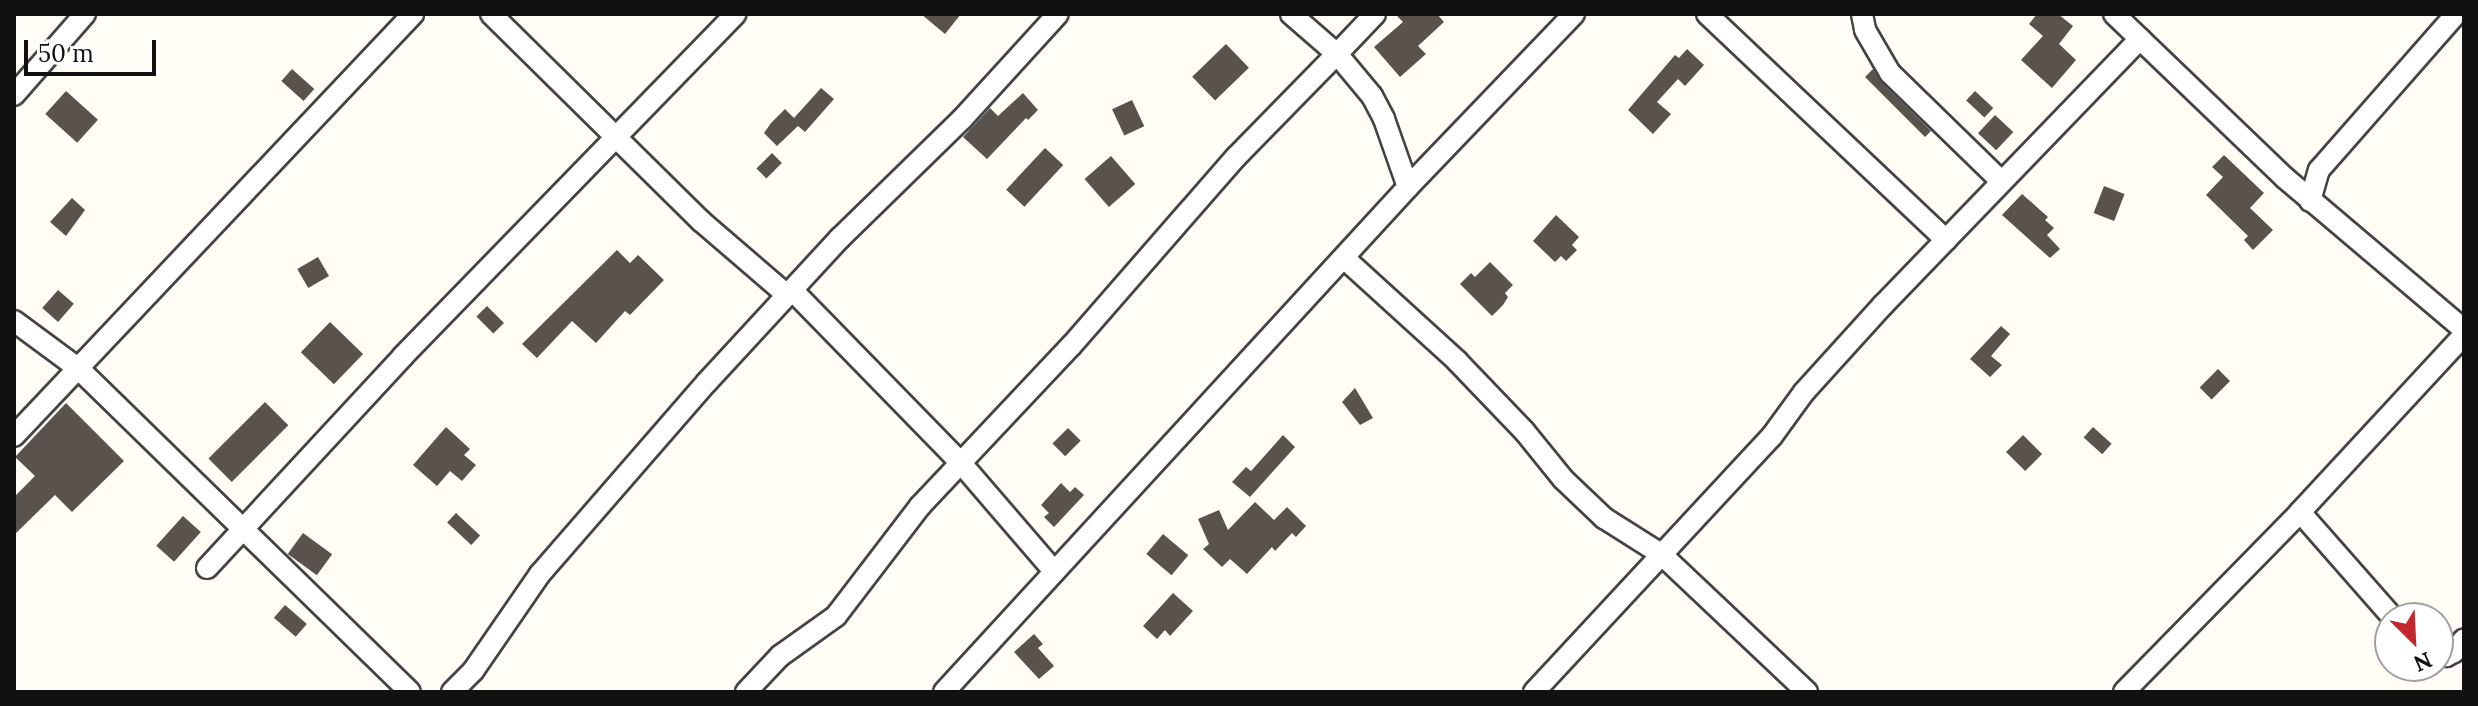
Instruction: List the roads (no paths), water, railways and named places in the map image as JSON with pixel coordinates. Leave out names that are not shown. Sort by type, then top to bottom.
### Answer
[{"type":"street","points":[[14,95],[85,14]]},
{"type":"street","points":[[14,436],[413,14]]},
{"type":"street","points":[[491,14],[701,221],[790,292],[961,463],[1054,571]]},
{"type":"street","points":[[207,568],[403,356],[736,14]]},
{"type":"street","points":[[465,688],[540,574],[585,519],[790,292],[962,119],[1058,14]]},
{"type":"street","points":[[1291,14],[1337,54],[1372,96],[1384,119],[1408,187]]},
{"type":"street","points":[[746,692],[780,656],[836,616],[883,551],[961,463],[1071,346],[1236,157],[1375,14]]},
{"type":"street","points":[[944,692],[1408,187],[1574,14]]},
{"type":"street","points":[[1707,14],[1946,240]]},
{"type":"street","points":[[1862,14],[1865,30],[1890,73],[2001,181]]},
{"type":"street","points":[[2114,14],[2310,201],[2464,332],[2300,512],[2124,692]]},
{"type":"street","points":[[2310,201],[2319,170],[2456,14]]},
{"type":"street","points":[[1534,692],[1772,436],[1804,392],[2001,181],[2140,39]]},
{"type":"street","points":[[2285,178],[2319,170]]},
{"type":"street","points":[[1344,258],[1457,361],[1525,432],[1563,479],[1604,518],[1661,554],[1807,692]]},
{"type":"street","points":[[14,321],[79,369],[410,692]]},
{"type":"street","points":[[2300,512],[2379,602]]}]
